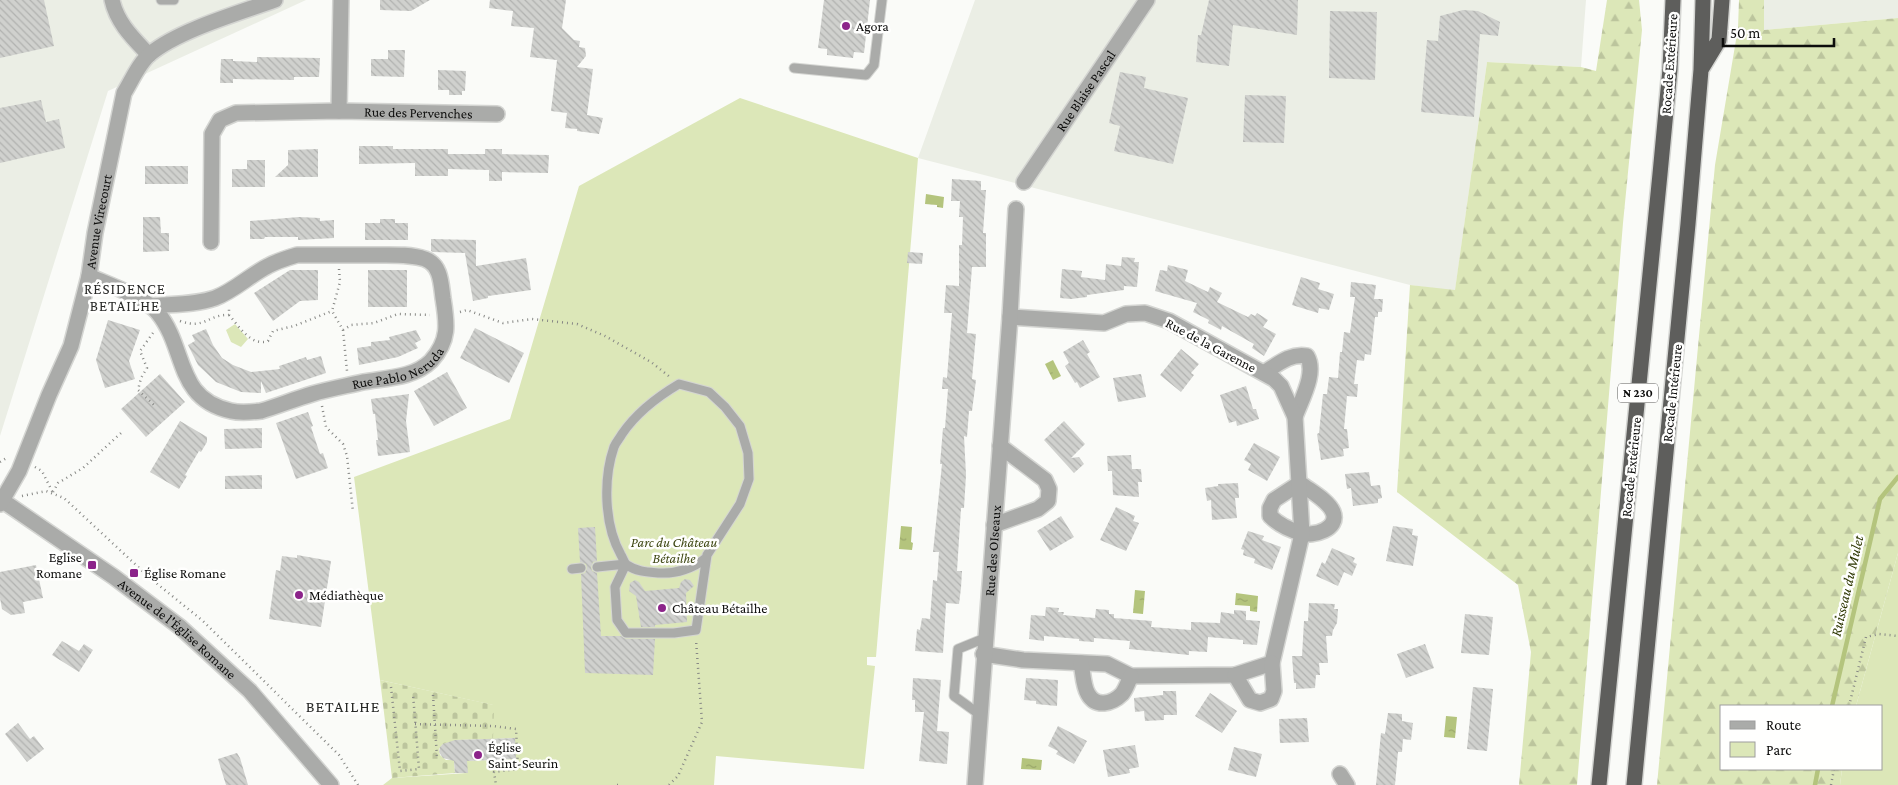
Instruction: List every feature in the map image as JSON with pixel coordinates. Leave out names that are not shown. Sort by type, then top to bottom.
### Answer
[{"type":"highway","name":"Rocade Extérieure","points":[[1599,785],[1670,69],[1673,0]]},
{"type":"highway","name":"Rocade Intérieure","points":[[1634,785],[1688,224],[1701,70],[1704,0]]},
{"type":"highway","points":[[1701,70],[1719,40],[1722,0]]},
{"type":"street","points":[[112,0],[115,14],[129,34],[149,55],[174,39],[250,4],[275,0]]},
{"type":"street","points":[[339,111],[341,0]]},
{"type":"street","name":"Rue Blaise Pascal","points":[[1024,182],[1146,0]]},
{"type":"street","name":"Avenue Virecourt","points":[[1,501],[19,471],[49,395],[66,359],[77,327],[89,276],[95,233],[124,92],[149,55]]},
{"type":"street","name":"Rue des Pervenches","points":[[211,242],[211,142],[212,134],[220,120],[236,113],[339,111],[497,114]]},
{"type":"street","name":"Rue des OIseaux","points":[[974,785],[1010,317],[1016,209]]},
{"type":"street","name":"Rue Pablo Neruda","points":[[89,276],[150,306],[158,312],[172,334],[182,370],[190,384],[200,396],[217,406],[232,411],[259,411],[319,392],[396,377],[414,371],[429,362],[440,350],[445,338],[447,324],[440,277],[435,266],[428,260],[418,257],[297,255],[267,266],[214,298],[194,303],[150,306]]},
{"type":"street","name":"Rue de la Garenne","points":[[1010,317],[1104,323],[1126,314],[1145,313],[1170,321],[1264,373],[1281,386],[1295,417],[1302,534],[1272,663],[1274,691],[1271,699],[1260,703],[1250,700],[1235,675]]},
{"type":"street","name":"Rue de la Garenne","points":[[1264,373],[1289,357],[1298,354],[1308,356],[1311,362],[1310,373],[1295,417]]},
{"type":"street","points":[[994,525],[1038,509],[1048,502],[1049,489],[1045,480],[1000,446]]},
{"type":"street","points":[[1300,483],[1334,512],[1334,521],[1329,528],[1318,533],[1302,534],[1276,522],[1270,516],[1270,508],[1274,500],[1300,483]]},
{"type":"street","name":"Avenue de l'Église Romane","points":[[1,501],[114,577],[192,637],[250,691],[331,785]]},
{"type":"street","points":[[983,654],[1023,660],[1107,664],[1131,676],[1235,675],[1272,663]]},
{"type":"street","points":[[1081,663],[1088,694],[1095,702],[1104,704],[1114,700],[1123,693],[1131,676]]},
{"type":"lane","points":[[161,0],[174,0]]},
{"type":"lane","points":[[794,68],[866,75],[874,65],[882,0]]},
{"type":"lane","points":[[679,384],[709,392],[725,407],[740,426],[748,453],[749,479],[740,504],[720,532],[706,558],[696,630],[674,634],[626,633],[617,620],[616,588],[626,564],[615,545],[607,504],[609,472],[614,446],[631,421],[658,396],[679,384]]},
{"type":"lane","points":[[597,567],[626,564],[642,572],[670,573],[698,565],[706,558]]},
{"type":"lane","points":[[979,714],[954,696],[958,648],[984,638]]},
{"type":"path","points":[[339,255],[340,282],[332,311],[343,330],[348,385]]},
{"type":"path","points":[[343,330],[351,325],[374,323],[398,314],[446,315],[467,310],[503,323],[532,319],[577,324],[605,336],[651,362],[679,384]]},
{"type":"path","points":[[229,315],[252,340],[264,343],[268,341],[273,331],[294,326],[332,311]]},
{"type":"path","points":[[319,392],[326,427],[343,444],[347,456],[353,512]]},
{"type":"path","points":[[53,492],[58,483],[84,468],[121,433]]},
{"type":"path","points":[[669,785],[678,776],[702,722],[696,630]]},
{"type":"path","points":[[1849,705],[1866,636],[1879,634],[1898,636]]},
{"type":"path","points":[[391,687],[400,770],[419,769],[413,694]]},
{"type":"path","points":[[433,695],[437,758]]},
{"type":"path","points":[[416,724],[493,726],[516,729],[518,769],[494,772],[496,785]]},
{"type":"path","points":[[1831,785],[1834,770]]},
{"type":"shaded area","points":[[0,0],[306,0],[108,91],[0,436]]},
{"type":"shaded area","points":[[975,0],[1586,0],[1581,67],[1487,62],[1455,291],[1410,285],[918,158]]},
{"type":"shaded area","points":[[1764,0],[1898,0],[1898,18],[1764,30]]},
{"type":"green space","points":[[1607,0],[1639,0],[1642,30],[1623,223],[1577,785],[1519,785],[1531,652],[1518,585],[1397,492],[1410,285],[1455,290],[1487,62],[1581,67],[1596,71]]},
{"type":"green space","points":[[1739,0],[1764,0],[1764,30],[1898,18],[1898,553],[1856,705],[1720,705],[1720,770],[1842,770],[1840,785],[1657,785],[1715,165],[1738,28]]},
{"type":"green space","name":"Parc du Château Bétailhe","points":[[740,98],[918,158],[876,657],[867,657],[867,665],[875,666],[864,769],[716,756],[714,785],[383,785],[392,778],[467,773],[467,761],[515,759],[515,738],[493,739],[493,705],[380,680],[354,477],[510,419],[579,186]]},
{"type":"green space","points":[[235,324],[248,339],[241,347],[231,342],[226,330]]},
{"type":"green space","points":[[1898,553],[1898,785],[1840,785],[1842,770],[1883,770],[1883,705],[1856,705]]},
{"type":"green space","points":[[380,680],[494,705],[493,739],[457,740],[456,742],[443,744],[439,749],[440,755],[446,760],[454,760],[455,773],[392,778]]},
{"type":"water","points":[[926,194],[944,197],[943,208],[937,207],[937,205],[925,204]]},
{"type":"water","points":[[1053,360],[1061,376],[1053,380],[1045,364]]},
{"type":"water","points":[[901,526],[912,527],[912,550],[899,549]]},
{"type":"water","points":[[1135,590],[1145,591],[1143,614],[1133,613]]},
{"type":"water","points":[[1236,593],[1258,596],[1257,612],[1250,611],[1250,606],[1235,605]]},
{"type":"water","points":[[1446,716],[1457,717],[1455,738],[1444,737]]},
{"type":"water","points":[[1022,758],[1042,760],[1041,770],[1021,769]]},
{"type":"building","points":[[0,0],[44,0],[54,46],[0,58]]},
{"type":"building","points":[[380,0],[430,0],[411,11],[380,10]]},
{"type":"building","points":[[490,0],[566,0],[562,28],[574,40],[580,41],[579,47],[585,48],[586,56],[577,67],[593,69],[587,115],[603,118],[599,134],[565,128],[567,113],[551,111],[557,60],[530,57],[534,28],[511,26],[513,11],[489,8]]},
{"type":"building","name":"Agora","points":[[824,0],[870,0],[864,53],[854,52],[853,58],[827,55],[827,49],[818,48]]},
{"type":"building","points":[[1209,0],[1298,0],[1297,35],[1233,25],[1229,66],[1196,62],[1198,35],[1201,35]]},
{"type":"building","points":[[1463,10],[1478,11],[1500,22],[1498,36],[1480,34],[1474,117],[1421,112],[1427,40],[1438,41],[1440,16]]},
{"type":"building","points":[[1330,11],[1377,12],[1375,80],[1329,78]]},
{"type":"building","points":[[388,50],[405,50],[404,77],[371,76],[371,59],[388,59]]},
{"type":"building","points":[[257,57],[320,58],[319,77],[294,77],[294,80],[233,79],[233,83],[220,83],[221,59],[257,62]]},
{"type":"building","points":[[438,70],[466,71],[465,91],[462,91],[462,95],[449,95],[449,90],[438,90]]},
{"type":"building","points":[[1120,72],[1146,77],[1144,88],[1188,98],[1173,164],[1114,151],[1120,126],[1109,123]]},
{"type":"building","points":[[1245,95],[1286,96],[1284,143],[1243,142]]},
{"type":"building","points":[[41,100],[46,122],[59,119],[65,148],[0,163],[0,108]]},
{"type":"building","points":[[359,146],[393,146],[393,149],[448,149],[448,154],[485,154],[485,149],[502,149],[502,154],[549,155],[548,173],[502,172],[502,181],[489,181],[489,170],[448,169],[448,176],[415,176],[415,163],[359,164]]},
{"type":"building","points":[[318,149],[318,177],[275,177],[288,165],[288,150]]},
{"type":"building","points":[[247,160],[265,160],[265,187],[232,187],[232,169],[247,169]]},
{"type":"building","points":[[145,166],[188,166],[188,184],[145,184]]},
{"type":"building","points":[[952,179],[981,181],[981,190],[986,190],[983,233],[986,233],[986,267],[972,267],[967,333],[976,334],[972,379],[976,380],[972,411],[969,411],[967,437],[964,436],[966,475],[964,508],[961,508],[957,571],[962,571],[961,588],[959,604],[946,603],[943,653],[915,651],[917,629],[920,630],[922,618],[930,619],[933,580],[937,581],[939,552],[933,552],[948,389],[942,389],[943,377],[947,378],[952,313],[944,313],[946,285],[959,286],[959,245],[962,245],[963,217],[959,217],[960,201],[951,201]]},
{"type":"building","points":[[143,217],[160,217],[161,233],[169,233],[169,251],[143,252]]},
{"type":"building","points":[[299,217],[320,218],[320,221],[334,220],[334,238],[298,240],[298,237],[265,237],[264,239],[250,239],[250,221]]},
{"type":"building","points":[[380,219],[395,219],[395,223],[408,223],[408,240],[365,240],[365,223],[380,223]]},
{"type":"building","points":[[431,239],[476,240],[476,266],[526,258],[531,290],[488,296],[488,298],[473,301],[465,253],[433,252],[431,251]]},
{"type":"building","points":[[908,252],[923,253],[922,264],[907,263]]},
{"type":"building","points":[[1122,257],[1135,258],[1134,262],[1139,262],[1137,287],[1124,286],[1124,290],[1087,295],[1087,297],[1060,298],[1062,269],[1082,271],[1081,277],[1105,280],[1106,264],[1121,266]]},
{"type":"building","points":[[1168,265],[1188,270],[1185,281],[1208,292],[1210,287],[1222,293],[1217,302],[1248,317],[1251,314],[1255,316],[1257,313],[1268,320],[1263,327],[1276,334],[1264,356],[1252,348],[1254,344],[1222,326],[1221,330],[1208,323],[1209,320],[1193,312],[1197,303],[1155,291],[1160,270],[1167,271]]},
{"type":"building","points":[[290,270],[318,270],[318,300],[300,301],[273,321],[254,293]]},
{"type":"building","points":[[368,270],[407,270],[407,307],[368,307]]},
{"type":"building","points":[[1301,277],[1320,283],[1318,289],[1334,294],[1329,310],[1319,308],[1318,313],[1292,305]]},
{"type":"building","points":[[1351,282],[1376,285],[1374,299],[1383,299],[1382,312],[1378,312],[1378,317],[1375,317],[1371,355],[1365,354],[1364,361],[1357,360],[1354,384],[1358,384],[1357,397],[1347,396],[1344,429],[1347,429],[1349,448],[1343,449],[1344,456],[1321,460],[1317,434],[1319,433],[1323,394],[1327,394],[1329,377],[1338,378],[1344,332],[1350,333],[1355,297],[1350,297]]},
{"type":"building","points":[[108,320],[140,330],[129,361],[135,379],[105,388],[96,360]]},
{"type":"building","points":[[475,328],[524,353],[509,383],[460,358]]},
{"type":"building","points":[[206,329],[213,345],[222,358],[233,365],[251,372],[280,369],[279,366],[306,357],[307,360],[321,356],[326,373],[266,393],[261,381],[261,393],[241,392],[216,382],[198,365],[188,345],[195,341],[192,335]]},
{"type":"building","points":[[416,330],[421,340],[415,343],[418,348],[398,357],[359,365],[357,348],[371,346],[371,342],[390,340],[389,337]]},
{"type":"building","points":[[1083,340],[1090,352],[1087,354],[1100,377],[1080,388],[1065,366],[1069,363],[1063,352]]},
{"type":"building","points":[[1181,349],[1199,364],[1191,373],[1194,375],[1181,392],[1160,375]]},
{"type":"building","points":[[447,372],[467,408],[434,426],[414,391]]},
{"type":"building","points":[[160,374],[185,402],[146,437],[121,409]]},
{"type":"building","points":[[1141,374],[1146,397],[1118,402],[1113,378]]},
{"type":"building","points":[[1246,386],[1253,409],[1256,409],[1259,419],[1237,426],[1236,421],[1229,423],[1220,395]]},
{"type":"building","points":[[409,394],[406,421],[410,452],[378,456],[375,414],[373,414],[371,399]]},
{"type":"building","points":[[308,412],[320,454],[323,453],[328,468],[296,479],[276,423]]},
{"type":"building","points":[[180,421],[207,437],[207,442],[201,452],[199,451],[179,489],[150,472]]},
{"type":"building","points":[[1064,421],[1085,444],[1071,458],[1079,457],[1084,464],[1074,473],[1044,440]]},
{"type":"building","points":[[262,428],[262,448],[225,449],[224,429]]},
{"type":"building","points":[[1254,443],[1280,457],[1267,481],[1248,470],[1251,464],[1244,460]]},
{"type":"building","points":[[1131,455],[1132,469],[1141,469],[1142,482],[1138,482],[1139,497],[1113,495],[1112,471],[1108,471],[1107,456]]},
{"type":"building","points":[[1369,472],[1371,486],[1380,485],[1382,498],[1378,499],[1378,503],[1353,506],[1351,488],[1347,489],[1345,474]]},
{"type":"building","points":[[262,475],[262,489],[225,489],[225,476]]},
{"type":"building","points":[[1238,483],[1239,498],[1235,498],[1237,518],[1212,520],[1211,500],[1207,501],[1205,488],[1218,486],[1218,484]]},
{"type":"building","points":[[1116,507],[1135,516],[1133,521],[1139,523],[1126,551],[1100,540]]},
{"type":"building","points":[[1061,516],[1074,537],[1050,551],[1037,531]]},
{"type":"building","points":[[1393,526],[1413,529],[1412,535],[1418,536],[1413,566],[1386,561]]},
{"type":"building","points":[[595,527],[597,561],[593,562],[591,567],[592,571],[597,573],[601,636],[621,636],[626,639],[655,639],[653,675],[585,673],[581,574],[585,573],[587,568],[586,564],[580,562],[578,528]]},
{"type":"building","points":[[1248,531],[1264,536],[1262,540],[1281,547],[1272,570],[1254,563],[1255,559],[1243,555],[1244,550],[1241,549]]},
{"type":"building","points":[[1332,548],[1355,558],[1353,562],[1357,564],[1352,576],[1344,572],[1338,586],[1316,576],[1322,562],[1325,564]]},
{"type":"building","name":"Médiathèque","points":[[297,555],[331,561],[321,627],[269,619],[276,570],[280,571],[282,556],[297,558]]},
{"type":"building","points":[[36,565],[43,598],[23,602],[25,613],[11,615],[2,609],[0,572]]},
{"type":"building","name":"Château Bétailhe","points":[[685,579],[690,580],[694,586],[686,593],[687,622],[655,625],[655,627],[641,627],[636,596],[629,591],[630,583],[635,580],[639,582],[645,591],[679,588],[681,582]]},
{"type":"building","points":[[1309,603],[1335,604],[1334,609],[1338,609],[1337,623],[1332,636],[1326,636],[1328,663],[1319,663],[1320,675],[1316,675],[1315,688],[1296,689],[1292,656],[1302,656],[1304,621],[1308,621]]},
{"type":"building","points":[[1046,607],[1059,608],[1058,612],[1064,612],[1063,615],[1095,618],[1096,609],[1109,610],[1109,614],[1114,614],[1114,618],[1152,621],[1151,627],[1191,630],[1191,622],[1220,623],[1221,612],[1234,614],[1234,610],[1246,611],[1246,620],[1260,621],[1257,645],[1243,644],[1243,640],[1208,637],[1207,652],[1189,651],[1189,655],[1129,649],[1130,641],[1094,638],[1094,642],[1044,636],[1044,641],[1029,639],[1031,615],[1045,616]]},
{"type":"building","points":[[1465,614],[1493,617],[1489,655],[1461,653]]},
{"type":"building","points":[[62,641],[79,651],[84,644],[93,650],[79,672],[52,655]]},
{"type":"building","points":[[1425,644],[1434,668],[1406,678],[1397,654]]},
{"type":"building","points":[[913,678],[941,680],[937,731],[949,732],[947,764],[919,761],[924,712],[915,712],[915,700],[912,700]]},
{"type":"building","points":[[1026,678],[1058,680],[1057,706],[1036,704],[1036,701],[1024,700]]},
{"type":"building","points":[[1473,687],[1493,689],[1487,751],[1467,749]]},
{"type":"building","points":[[1163,691],[1176,691],[1177,715],[1164,715],[1164,720],[1145,721],[1144,711],[1135,712],[1134,698],[1163,695]]},
{"type":"building","points":[[1210,693],[1237,711],[1222,733],[1195,716]]},
{"type":"building","points":[[1388,713],[1402,714],[1402,721],[1413,723],[1411,740],[1403,739],[1402,752],[1398,752],[1395,785],[1376,785],[1381,733],[1385,734]]},
{"type":"building","points":[[1307,718],[1309,742],[1280,743],[1279,719]]},
{"type":"building","points":[[18,723],[30,739],[34,736],[44,749],[27,762],[5,734]]},
{"type":"building","points":[[1058,726],[1087,741],[1074,764],[1056,754],[1058,751],[1048,746]]},
{"type":"building","name":"Église Saint-Seurin","points":[[515,738],[516,759],[467,761],[468,773],[455,773],[454,761],[443,758],[439,752],[443,744],[455,740]]},
{"type":"building","points":[[1135,745],[1139,767],[1129,769],[1130,773],[1108,777],[1103,750]]},
{"type":"building","points":[[1234,747],[1262,754],[1256,777],[1228,770]]},
{"type":"building","points":[[237,753],[248,785],[226,785],[218,759]]},
{"type":"waterway","name":"Ruisseau du Mulet","points":[[1832,705],[1880,499],[1898,477]]},
{"type":"waterway","name":"Ruisseau du Mulet","points":[[1815,785],[1818,770]]},
{"type":"place","name":"Agora","points":[[846,26]]},
{"type":"place","name":"Eglise Romane","points":[[92,565]]},
{"type":"place","name":"Église Romane","points":[[134,573]]},
{"type":"place","name":"Médiathèque","points":[[299,595]]},
{"type":"place","name":"Château Bétailhe","points":[[662,608]]},
{"type":"place","name":"Église Saint-Seurin","points":[[478,755]]},
{"type":"district","name":"RÉSIDENCE BETAILHE","points":[[125,298]]},
{"type":"district","name":"BETAILHE","points":[[343,706]]}]
